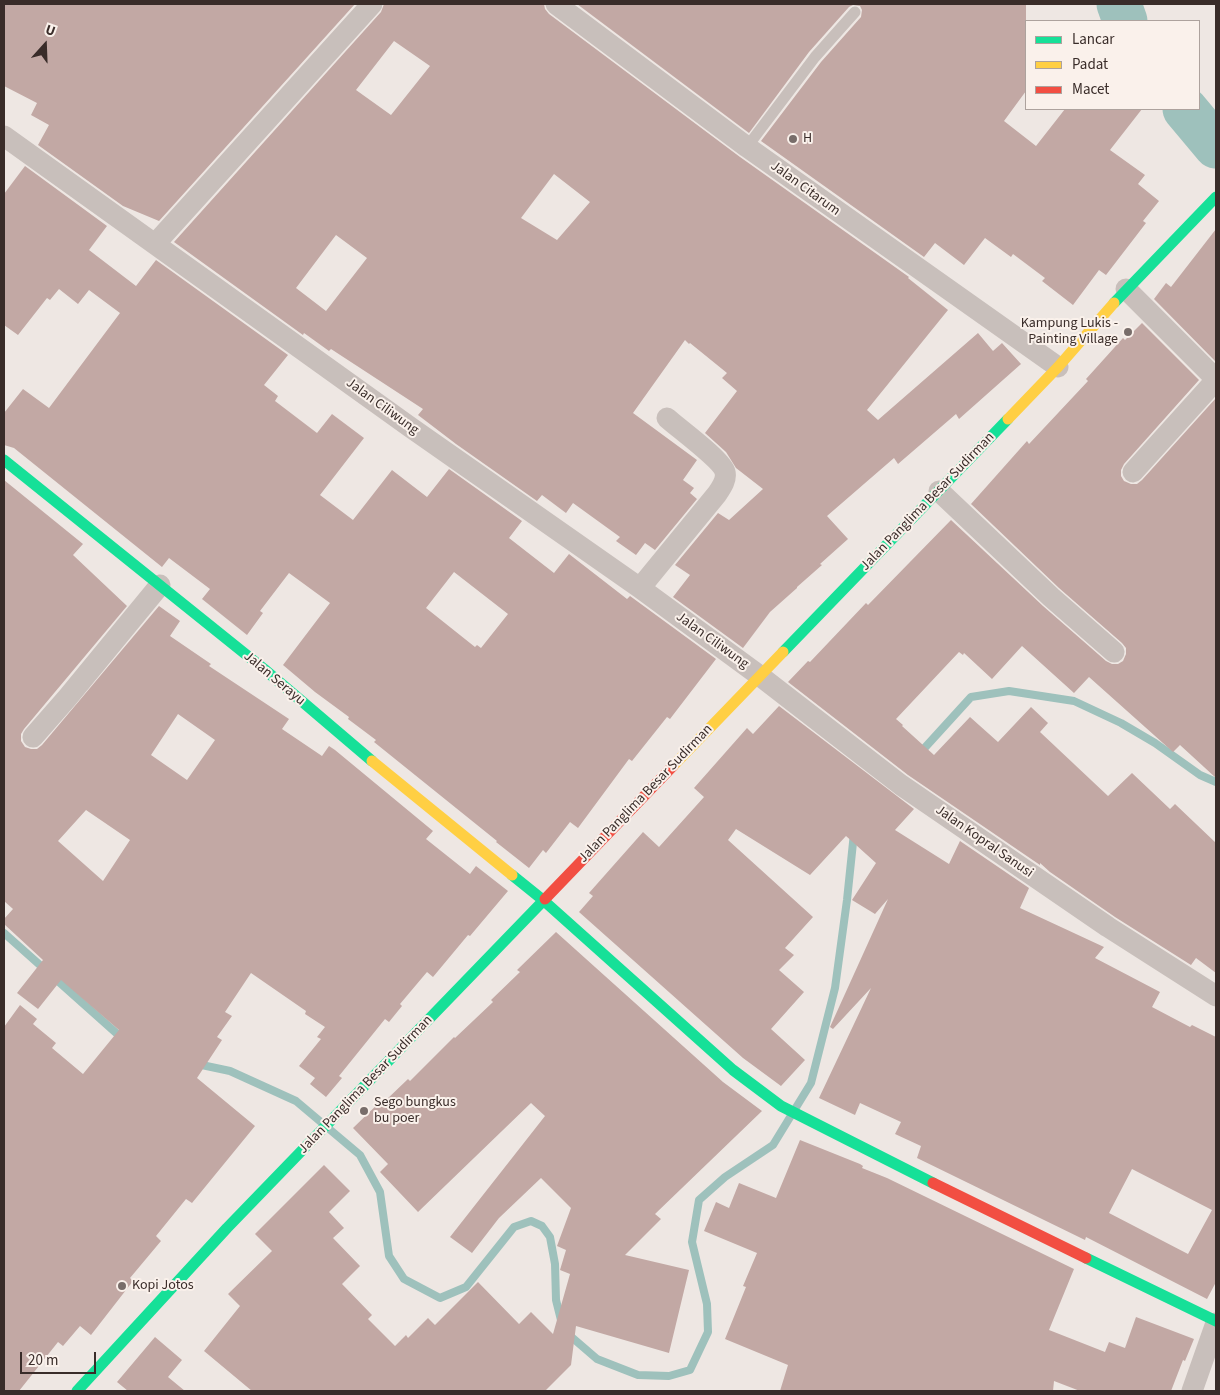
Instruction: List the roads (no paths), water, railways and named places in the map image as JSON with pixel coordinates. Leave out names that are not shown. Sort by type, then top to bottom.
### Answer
[{"type":"main road","name":"Jalan Panglima Besar Sudirman","points":[[77,1391],[227,1228],[1058,368],[1126,289],[1216,196]]},
{"type":"main road","name":"Jalan Serayu","points":[[5,464],[264,669],[360,751],[543,900],[726,1064],[781,1106],[1216,1322]]},
{"type":"street","points":[[155,244],[372,4]]},
{"type":"street","name":"Jalan Citarum","points":[[556,4],[747,147],[1058,368]]},
{"type":"street","name":"Jalan Ciliwung","points":[[4,136],[410,427],[640,588],[760,676]]},
{"type":"street","points":[[1126,289],[1216,380],[1133,472]]},
{"type":"street","points":[[640,588],[717,494],[723,485],[725,475],[724,470],[709,454],[667,418]]},
{"type":"street","points":[[939,491],[1051,597],[1114,652]]},
{"type":"street","points":[[32,737],[68,697],[160,585]]},
{"type":"street","name":"Jalan Kopral Sanusi","points":[[760,676],[895,780],[1108,927],[1216,996]]},
{"type":"street","points":[[1192,1391],[1216,1322]]},
{"type":"lane","points":[[747,147],[815,57],[855,12]]},
{"type":"waterway","points":[[1119,4],[1125,20]]},
{"type":"waterway","points":[[1186,110],[1216,146]]},
{"type":"waterway","points":[[920,753],[971,697],[1009,691],[1074,701],[1121,723],[1155,743],[1200,775],[1216,782]]},
{"type":"waterway","points":[[568,1334],[597,1359],[638,1375],[669,1376],[690,1370],[708,1332],[707,1304],[692,1242],[699,1200],[725,1177],[773,1145],[811,1083],[835,988],[854,833]]},
{"type":"waterway","points":[[4,933],[124,1040]]},
{"type":"waterway","points":[[197,1064],[230,1071],[296,1101],[360,1155],[380,1192],[389,1256],[404,1279],[440,1298],[466,1287],[514,1227],[531,1221],[542,1226],[550,1237],[555,1264],[556,1300],[561,1320]]},
{"type":"place","name":"H","points":[[793,139]]},
{"type":"place","name":"Kampung Lukis - Painting Village","points":[[1128,332]]},
{"type":"place","name":"Sego bungkus bu poer","points":[[364,1111]]},
{"type":"place","name":"Kopi Jotos","points":[[122,1286]]}]
